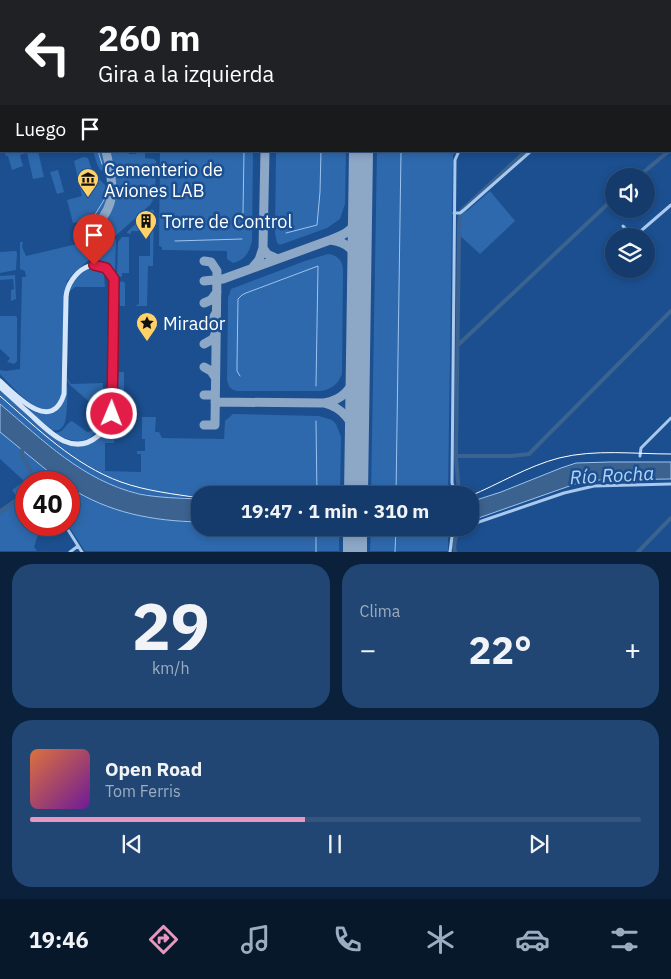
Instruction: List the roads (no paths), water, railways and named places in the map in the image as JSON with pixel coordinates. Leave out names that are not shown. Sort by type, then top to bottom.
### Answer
[{"type":"street","points":[[453,486],[454,213],[455,160],[459,152]]},
{"type":"street","points":[[454,213],[460,213],[464,210],[530,152]]},
{"type":"street","points":[[644,228],[671,205]]},
{"type":"street","points":[[0,381],[35,410],[45,412],[57,406],[64,394],[66,297],[69,283],[80,270],[89,266],[99,265],[110,271],[114,279],[112,414],[108,425],[99,435],[90,442],[83,444],[62,441],[48,431],[0,387]]},
{"type":"street","points":[[640,456],[641,448],[671,418]]},
{"type":"street","points":[[479,522],[564,493],[594,486],[671,484]]},
{"type":"street","points":[[72,536],[82,552]]},
{"type":"street","points":[[450,552],[452,536]]},
{"type":"street","points":[[70,552],[78,546]]},
{"type":"water","points":[[0,404],[65,458],[99,479],[118,488],[139,494],[191,499],[191,521],[165,520],[132,514],[84,496],[80,494],[80,471],[48,471],[0,432]]},
{"type":"water","name":"Río Rocha","points":[[671,462],[671,479],[596,480],[578,483],[479,518],[479,499],[576,463]]},
{"type":"waterway","points":[[98,152],[102,164]]},
{"type":"waterway","points":[[243,213],[244,152]]},
{"type":"waterway","points":[[286,233],[317,225],[321,152]]},
{"type":"waterway","points":[[396,486],[401,152]]},
{"type":"waterway","points":[[462,210],[525,152]]},
{"type":"waterway","points":[[649,168],[668,152]]},
{"type":"waterway","points":[[93,218],[104,200],[105,190]]},
{"type":"waterway","points":[[458,345],[605,206]]},
{"type":"waterway","points":[[459,228],[460,216]]},
{"type":"waterway","points":[[459,233],[456,456],[511,456],[529,454],[671,311]]},
{"type":"waterway","points":[[175,241],[242,239]]},
{"type":"waterway","points":[[240,376],[237,371],[238,299],[246,293],[318,266],[316,386]]},
{"type":"waterway","points":[[316,421],[317,486]]},
{"type":"waterway","points":[[24,448],[22,456],[31,471]]},
{"type":"waterway","points":[[456,458],[458,486]]},
{"type":"waterway","points":[[0,512],[15,502]]},
{"type":"waterway","points":[[638,552],[671,518]]},
{"type":"waterway","points":[[316,536],[316,552]]},
{"type":"waterway","points":[[395,552],[396,536]]},
{"type":"waterway","points":[[455,552],[456,536]]},
{"type":"tram line","points":[[0,396],[57,445],[104,475],[140,488],[191,497]]},
{"type":"tram line","points":[[479,492],[547,461],[573,455],[601,453],[671,454]]},
{"type":"place","name":"Cementerio de Aviones LAB","points":[[88,198]]},
{"type":"place","name":"Torre de Control","points":[[146,240]]},
{"type":"place","name":"Mirador","points":[[147,342]]}]
